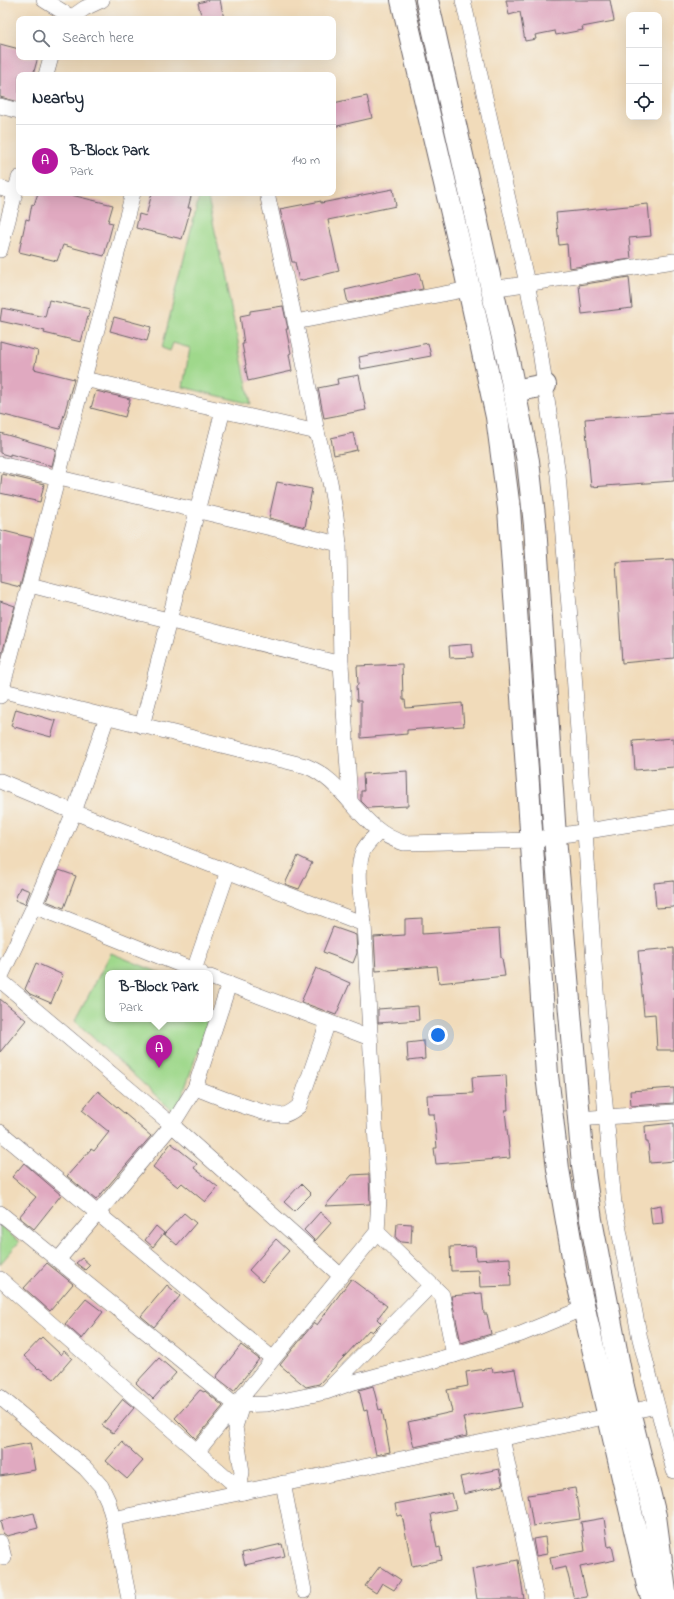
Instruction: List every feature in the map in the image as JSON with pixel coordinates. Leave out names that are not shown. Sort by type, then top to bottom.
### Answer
[{"type":"street","points":[[44,0],[67,16]]},
{"type":"street","points":[[74,16],[102,0]]},
{"type":"street","points":[[402,0],[497,417],[509,508],[532,840],[546,1076],[558,1170],[576,1274],[584,1308],[655,1516],[665,1598]]},
{"type":"street","points":[[428,0],[528,461],[535,525],[555,837],[583,1165],[591,1220],[623,1387],[619,1414]]},
{"type":"street","points":[[463,0],[527,283],[545,385],[559,483],[584,832],[614,1204],[640,1339],[674,1471]]},
{"type":"street","points":[[47,72],[50,60]]},
{"type":"street","points":[[0,106],[16,110]]},
{"type":"street","points":[[0,188],[16,185]]},
{"type":"street","points":[[0,250],[16,189]]},
{"type":"street","points":[[132,196],[1,692],[306,766],[318,771],[331,780],[379,832],[392,840],[404,843],[532,840],[674,817]]},
{"type":"street","points":[[268,196],[317,432],[330,482],[339,544],[341,664],[350,800]]},
{"type":"street","points":[[492,290],[527,283],[674,261]]},
{"type":"street","points":[[295,322],[469,289]]},
{"type":"street","points":[[84,379],[317,432]]},
{"type":"street","points":[[514,391],[545,385]]},
{"type":"street","points":[[142,726],[223,410]]},
{"type":"street","points":[[0,464],[339,544]]},
{"type":"street","points":[[30,585],[341,664]]},
{"type":"street","points":[[107,717],[74,812],[34,906],[5,953],[0,979],[172,1125],[341,1276]]},
{"type":"street","points":[[0,781],[74,812],[364,924]]},
{"type":"street","points":[[197,1452],[239,1405],[273,1359],[377,1232],[379,1197],[364,924],[360,882],[360,860],[363,850],[379,832]]},
{"type":"street","points":[[198,970],[228,871]]},
{"type":"street","points":[[34,906],[192,970]]},
{"type":"street","points":[[213,978],[370,1038]]},
{"type":"street","points":[[58,1260],[172,1125],[195,1088],[229,984]]},
{"type":"street","points":[[195,1088],[265,1112],[284,1115],[292,1113],[299,1106],[328,1022]]},
{"type":"street","points":[[579,1119],[674,1112]]},
{"type":"street","points":[[0,1132],[273,1359]]},
{"type":"street","points":[[0,1213],[239,1405],[267,1404],[326,1392],[354,1382],[454,1355],[521,1334],[584,1308]]},
{"type":"street","points":[[377,1232],[442,1295],[454,1355]]},
{"type":"street","points":[[0,1279],[241,1490]]},
{"type":"street","points":[[326,1392],[431,1285]]},
{"type":"street","points":[[0,1397],[85,1468],[101,1486],[113,1519],[130,1599]]},
{"type":"street","points":[[239,1405],[235,1426],[242,1472],[241,1490]]},
{"type":"street","points":[[113,1519],[241,1490],[283,1483],[657,1406]]},
{"type":"street","points":[[502,1438],[536,1599]]},
{"type":"street","points":[[283,1483],[304,1591]]},
{"type":"street","points":[[0,1542],[4,1558]]},
{"type":"green space","points":[[199,196],[208,196],[251,404],[183,387],[190,348],[173,343],[170,351],[162,348]]},
{"type":"green space","points":[[111,953],[153,970],[105,970],[105,1022],[208,1022],[176,1114],[75,1021]]},
{"type":"green space","points":[[0,1225],[19,1242],[0,1264]]},
{"type":"building","points":[[209,0],[220,0],[223,16],[201,16],[198,3]]},
{"type":"building","points":[[506,0],[610,0],[614,21],[582,27],[583,30],[556,35],[555,31],[535,35],[536,39],[525,41],[520,12],[509,15]]},
{"type":"building","points":[[0,44],[16,48],[16,60],[37,60],[34,72],[16,72],[16,101],[0,97]]},
{"type":"building","points":[[367,96],[372,118],[336,126],[336,102]]},
{"type":"building","points":[[393,189],[396,206],[328,220],[339,271],[299,281],[295,262],[292,262],[280,209],[321,201],[321,203]]},
{"type":"building","points":[[37,196],[76,196],[113,205],[108,222],[113,223],[104,256],[63,245],[57,261],[19,252],[26,219],[29,220],[32,204],[34,205]]},
{"type":"building","points":[[151,196],[191,196],[188,208],[191,208],[182,239],[136,228],[139,214],[146,216]]},
{"type":"building","points":[[648,204],[651,236],[629,238],[631,259],[569,268],[567,244],[559,245],[556,213]]},
{"type":"building","points":[[419,273],[423,289],[348,303],[345,290]]},
{"type":"building","points":[[629,277],[632,308],[582,314],[579,285]]},
{"type":"building","points":[[49,300],[90,309],[81,342],[44,333],[45,331],[0,321],[2,308],[45,317]]},
{"type":"building","points":[[283,306],[288,329],[286,329],[291,353],[289,354],[292,371],[248,381],[242,344],[244,344],[240,316],[250,314],[250,311]]},
{"type":"building","points":[[114,317],[151,327],[147,341],[110,331]]},
{"type":"building","points":[[0,341],[38,351],[34,369],[74,379],[60,429],[0,414]]},
{"type":"building","points":[[428,343],[431,356],[361,369],[359,357]]},
{"type":"building","points":[[359,375],[366,410],[324,418],[318,388],[338,384],[337,379]]},
{"type":"building","points":[[96,391],[130,399],[125,417],[91,408]]},
{"type":"building","points":[[674,412],[674,481],[591,487],[585,419]]},
{"type":"building","points":[[0,433],[56,449],[52,466],[10,454],[10,456],[0,453]]},
{"type":"building","points":[[353,433],[357,450],[334,455],[331,438]]},
{"type":"building","points":[[2,474],[44,484],[40,502],[0,493]]},
{"type":"building","points":[[277,482],[312,489],[305,527],[269,518]]},
{"type":"building","points":[[0,530],[32,538],[20,587],[0,582]]},
{"type":"building","points":[[674,559],[674,658],[622,663],[616,562]]},
{"type":"building","points":[[0,601],[15,606],[0,661]]},
{"type":"building","points":[[472,644],[473,657],[450,658],[449,646]]},
{"type":"building","points":[[402,664],[403,700],[405,700],[406,708],[462,703],[464,726],[407,730],[407,734],[361,738],[361,701],[357,701],[356,686],[358,685],[357,666]]},
{"type":"building","points":[[16,709],[56,721],[51,737],[11,726]]},
{"type":"building","points":[[674,738],[674,767],[635,770],[633,741]]},
{"type":"building","points":[[407,771],[408,806],[368,808],[361,801],[361,791],[364,791],[363,774]]},
{"type":"building","points":[[298,856],[312,863],[299,889],[285,884]]},
{"type":"building","points":[[59,870],[76,876],[64,908],[46,901]]},
{"type":"building","points":[[674,881],[674,907],[656,908],[654,883]]},
{"type":"building","points":[[20,887],[30,891],[25,904],[15,900]]},
{"type":"building","points":[[422,918],[422,934],[499,929],[501,958],[505,976],[439,983],[437,966],[376,971],[374,937],[405,935],[405,919]]},
{"type":"building","points":[[333,927],[356,935],[357,953],[353,963],[323,952]]},
{"type":"building","points":[[674,948],[674,1050],[657,1050],[655,1014],[644,1015],[638,951]]},
{"type":"building","points":[[36,963],[63,975],[51,1003],[30,994],[25,989]]},
{"type":"building","points":[[316,968],[350,983],[336,1015],[301,1002]]},
{"type":"building","points":[[0,999],[26,1020],[0,1052]]},
{"type":"building","points":[[418,1006],[419,1020],[378,1023],[378,1009]]},
{"type":"building","points":[[424,1041],[425,1059],[408,1061],[407,1043]]},
{"type":"building","points":[[506,1075],[508,1110],[505,1110],[510,1158],[436,1164],[434,1148],[437,1148],[434,1114],[428,1114],[427,1095],[473,1093],[472,1077]]},
{"type":"building","points":[[674,1088],[674,1103],[631,1106],[630,1091]]},
{"type":"building","points":[[98,1091],[151,1136],[96,1200],[67,1176],[91,1149],[94,1151],[109,1132],[82,1110]]},
{"type":"building","points":[[674,1123],[674,1161],[650,1163],[645,1126]]},
{"type":"building","points":[[171,1143],[197,1164],[194,1168],[218,1187],[205,1202],[182,1183],[178,1187],[153,1167]]},
{"type":"building","points":[[24,1163],[61,1195],[34,1229],[19,1217],[36,1197],[12,1177]]},
{"type":"building","points":[[369,1174],[370,1204],[325,1206],[352,1175]]},
{"type":"building","points":[[301,1184],[311,1194],[294,1211],[284,1202]]},
{"type":"building","points":[[661,1205],[663,1223],[652,1224],[650,1207]]},
{"type":"building","points":[[320,1212],[332,1222],[315,1241],[304,1230]]},
{"type":"building","points":[[184,1213],[196,1223],[177,1245],[164,1234]]},
{"type":"building","points":[[397,1223],[412,1224],[411,1243],[401,1242],[396,1238]]},
{"type":"building","points":[[156,1226],[164,1233],[153,1247],[145,1240]]},
{"type":"building","points":[[276,1239],[289,1251],[262,1282],[249,1270]]},
{"type":"building","points":[[475,1246],[476,1260],[510,1258],[511,1286],[480,1287],[479,1270],[451,1271],[450,1247]]},
{"type":"building","points":[[82,1258],[90,1265],[85,1270],[76,1263]]},
{"type":"building","points":[[47,1263],[73,1284],[50,1311],[24,1288]]},
{"type":"building","points":[[351,1279],[387,1306],[377,1319],[381,1323],[372,1332],[369,1330],[319,1384],[306,1387],[280,1365],[314,1323],[317,1325]]},
{"type":"building","points":[[167,1285],[180,1296],[154,1327],[141,1316]]},
{"type":"building","points":[[482,1293],[484,1314],[487,1314],[491,1334],[461,1343],[451,1296]]},
{"type":"building","points":[[86,1299],[103,1312],[82,1339],[65,1324]]},
{"type":"building","points":[[42,1337],[61,1355],[64,1351],[72,1358],[54,1379],[39,1368],[38,1369],[24,1356]]},
{"type":"building","points":[[241,1345],[259,1359],[234,1391],[216,1377]]},
{"type":"building","points":[[159,1358],[176,1373],[153,1399],[136,1383]]},
{"type":"building","points":[[492,1368],[493,1372],[515,1369],[522,1407],[463,1417],[467,1436],[414,1447],[408,1422],[452,1412],[447,1390],[468,1386],[466,1372]]},
{"type":"building","points":[[373,1386],[379,1410],[382,1409],[390,1452],[376,1455],[367,1410],[364,1411],[359,1390]]},
{"type":"building","points":[[200,1390],[205,1391],[223,1406],[196,1439],[175,1418]]},
{"type":"building","points":[[123,1399],[134,1408],[113,1433],[102,1425]]},
{"type":"building","points":[[122,1442],[143,1461],[127,1479],[106,1461]]},
{"type":"building","points":[[30,1443],[35,1470],[0,1476],[0,1449]]},
{"type":"building","points":[[499,1469],[503,1485],[464,1494],[460,1477]]},
{"type":"building","points":[[575,1488],[580,1519],[533,1526],[528,1495]]},
{"type":"building","points":[[452,1493],[456,1509],[431,1514],[437,1548],[440,1547],[442,1560],[412,1566],[402,1515],[397,1516],[395,1504]]},
{"type":"building","points":[[34,1513],[38,1528],[7,1536],[3,1533],[0,1521]]},
{"type":"building","points":[[604,1518],[608,1547],[612,1546],[615,1560],[580,1567],[587,1597],[574,1599],[566,1567],[552,1570],[550,1557],[585,1551],[581,1522]]},
{"type":"building","points":[[545,1537],[547,1554],[536,1556],[533,1539]]},
{"type":"building","points":[[282,1544],[285,1556],[245,1565],[242,1553]]},
{"type":"building","points":[[518,1560],[524,1599],[477,1599],[472,1569]]},
{"type":"building","points":[[380,1566],[401,1580],[394,1590],[382,1583],[376,1593],[365,1586]]},
{"type":"place","name":"B-Block Park","points":[[159,1068]]}]
